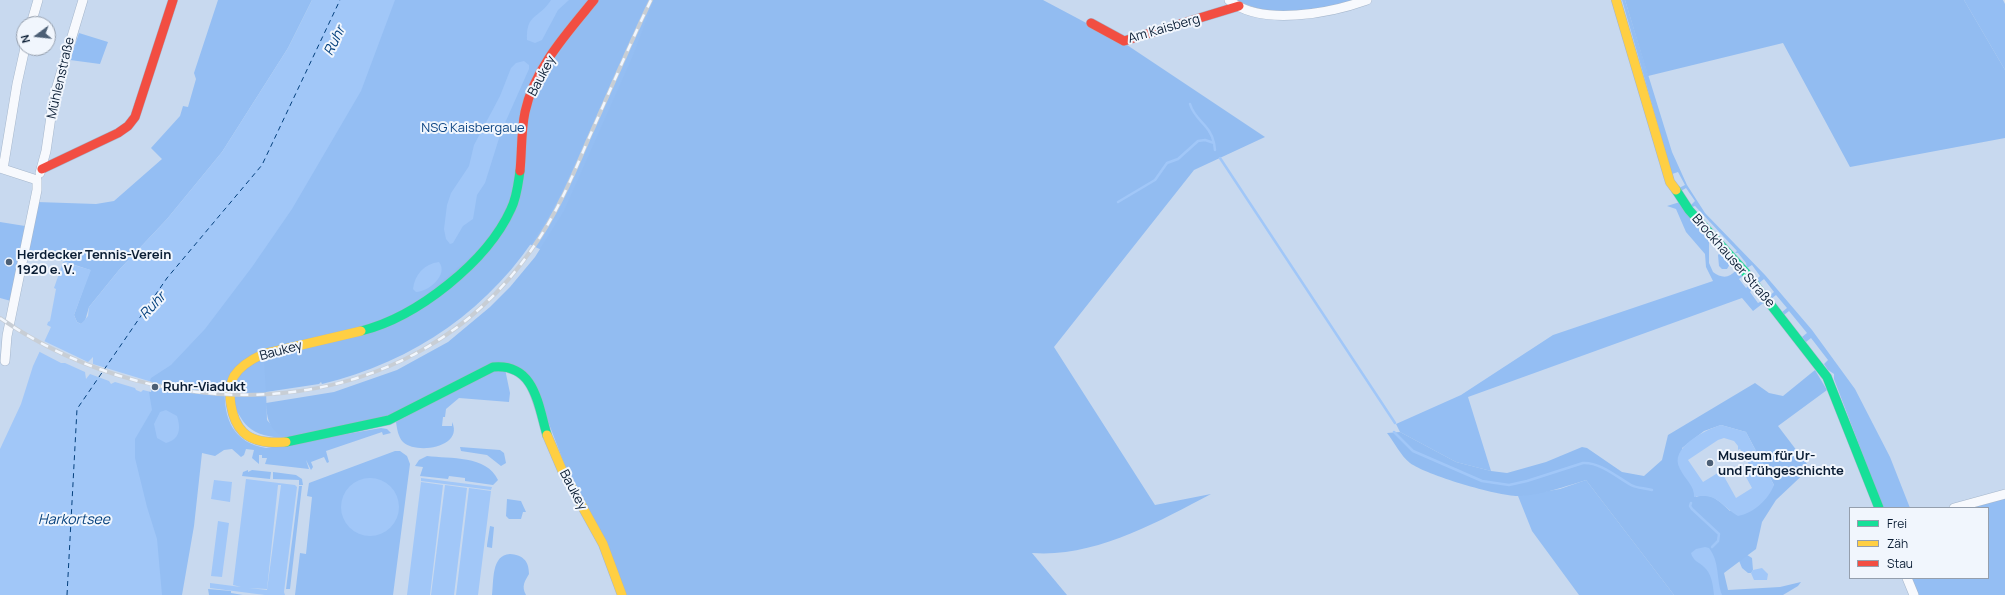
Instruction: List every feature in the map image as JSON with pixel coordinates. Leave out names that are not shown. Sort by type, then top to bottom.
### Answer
[{"type":"street","points":[[33,16],[38,0]]},
{"type":"street","name":"Mühlenstraße","points":[[4,362],[6,336],[37,190],[37,180],[42,169],[54,96],[71,34],[83,0]]},
{"type":"street","points":[[42,169],[118,133],[128,126],[135,117],[173,0]]},
{"type":"street","name":"Baukey","points":[[594,0],[564,36],[534,86],[528,102],[524,123],[518,189],[513,207],[505,222],[486,247],[463,272],[417,306],[380,324],[364,330],[263,354],[252,359],[242,367],[234,377],[231,388],[232,407],[236,421],[243,432],[257,440],[272,443],[297,441],[389,420],[493,367],[503,366],[518,371],[528,380],[534,390],[549,444],[574,493],[603,544],[615,581],[622,595]]},
{"type":"street","points":[[1229,0],[1239,6],[1274,15],[1290,16],[1333,10],[1368,0]]},
{"type":"street","name":"Brockhauser Straße","points":[[1616,0],[1670,182],[1689,210],[1746,274],[1827,377],[1879,507]]},
{"type":"street","name":"Am Kaisberg","points":[[1091,23],[1124,41],[1239,6]]},
{"type":"street","points":[[23,56],[1,169],[37,180]]},
{"type":"street","points":[[1958,507],[2005,494]]},
{"type":"street","points":[[1907,579],[1914,595]]},
{"type":"green space","points":[[218,0],[312,0],[288,48],[222,152],[167,219],[119,270],[89,307],[85,321],[81,324],[77,322],[74,315],[90,270],[63,261],[27,255],[37,202],[96,204],[114,201],[162,159],[151,148],[180,116],[183,106],[188,107],[196,79],[194,73]]},
{"type":"green space","name":"NSG Kaisbergaue","points":[[389,0],[765,0],[552,255],[527,243],[266,390],[267,420],[283,438],[259,433],[245,424],[225,388],[226,410],[233,428],[238,435],[246,441],[266,448],[381,428],[387,429],[391,433],[383,435],[382,432],[326,451],[329,462],[327,463],[324,457],[311,462],[313,467],[311,470],[306,460],[309,469],[265,464],[267,458],[262,458],[262,455],[259,455],[259,464],[252,458],[254,450],[246,449],[244,455],[241,457],[232,449],[224,450],[215,456],[202,453],[194,526],[182,595],[133,595],[129,375]]},
{"type":"green space","points":[[1622,0],[1625,0],[1672,152],[1687,185],[1705,213],[1765,275],[1812,330],[1855,389],[1890,457],[1910,507],[1883,507],[1834,379],[1834,374],[1828,370],[1824,364],[1828,360],[1811,338],[1806,342],[1802,337],[1807,333],[1789,311],[1784,315],[1782,312],[1787,308],[1776,295],[1771,299],[1769,296],[1774,292],[1764,279],[1759,283],[1756,280],[1760,276],[1752,265],[1747,268],[1746,263],[1738,253],[1735,253],[1737,251],[1695,206],[1692,207],[1691,205],[1695,201],[1686,188],[1681,191],[1679,188],[1685,185],[1678,172],[1672,174]]},
{"type":"green space","points":[[1964,0],[2003,0],[2005,4],[2005,70]]},
{"type":"green space","points":[[79,33],[108,42],[100,64],[70,60]]},
{"type":"green space","points":[[1680,202],[1709,238],[1709,263],[1713,272],[1725,277],[1731,275],[1736,270],[1744,275],[1739,279],[1746,288],[1751,284],[1754,288],[1750,292],[1758,303],[1764,300],[1766,301],[1753,311],[1742,298],[1468,397],[1491,471],[1456,462],[1400,432],[1396,424],[1461,395],[1553,335],[1713,281],[1706,267],[1705,254],[1686,232],[1676,209],[1667,206]]},
{"type":"green space","name":"Herdecker Tennis-Verein 1920 e. V.","points":[[0,222],[25,226],[11,301],[0,298]]},
{"type":"green space","points":[[1720,253],[1730,264],[1727,269],[1722,269],[1719,266],[1718,255]]},
{"type":"green space","points":[[505,369],[510,393],[509,402],[459,398],[446,409],[445,417],[443,417],[442,426],[452,426],[452,422],[454,431],[451,438],[445,443],[428,448],[418,448],[410,446],[401,440],[396,422],[485,373]]},
{"type":"green space","points":[[460,447],[500,450],[504,453],[506,463],[501,466],[487,455],[461,451]]},
{"type":"green space","points":[[395,451],[400,451],[407,456],[410,464],[393,595],[295,595],[300,553],[306,554],[312,497],[307,496],[309,483]]},
{"type":"green space","points":[[427,456],[457,458],[477,462],[486,466],[493,472],[498,480],[493,485],[465,481],[465,478],[449,476],[448,479],[420,476],[423,467],[415,466],[419,460]]},
{"type":"green space","points":[[248,470],[248,472],[252,470],[271,472],[270,479],[242,476],[243,472]]},
{"type":"green space","points":[[273,472],[296,475],[302,479],[303,485],[299,485],[299,480],[273,479]]},
{"type":"green space","points":[[1586,480],[1674,595],[1579,595],[1532,531],[1518,496],[1560,489]]},
{"type":"green space","points":[[299,486],[302,486],[290,589],[286,589]]},
{"type":"green space","points":[[2005,497],[2005,595],[1917,595],[1910,579],[1989,579],[1989,507],[1968,507]]},
{"type":"green space","points":[[507,499],[521,501],[526,512],[523,512],[521,519],[509,519],[506,516]]},
{"type":"green space","points":[[490,526],[494,527],[492,548],[487,547]]},
{"type":"green space","points":[[1733,546],[1752,558],[1753,570],[1751,573],[1748,573],[1742,568]]},
{"type":"green space","points":[[510,554],[521,557],[528,565],[529,574],[524,586],[526,595],[492,595],[496,564],[504,555]]},
{"type":"green space","points":[[208,589],[231,591],[231,593],[243,595],[209,595]]},
{"type":"shaded area","points":[[598,0],[648,0],[562,191],[542,227],[522,256],[499,283],[475,306],[448,328],[419,346],[388,362],[356,374],[322,384],[321,382],[319,384],[266,392],[264,360],[395,321],[504,229],[526,127],[535,94],[578,23]]},
{"type":"shaded area","points":[[654,0],[1043,0],[1124,43],[1265,137],[1194,170],[1054,347],[1155,505],[1211,494],[1169,516],[1125,536],[1102,544],[1079,550],[1055,553],[1032,553],[1067,595],[624,595],[575,492],[536,390],[511,365],[387,418],[283,438],[278,434],[270,423],[266,403],[334,392],[397,370],[448,342],[490,307],[510,287],[535,257],[564,211],[632,58]]},
{"type":"shaded area","points":[[1233,0],[1366,0],[1357,3],[1274,14]]},
{"type":"shaded area","points":[[1625,0],[1964,0],[2005,70],[2005,138],[1850,167],[1783,43],[1648,76]]},
{"type":"shaded area","points":[[1815,370],[1827,390],[1778,426],[1810,468],[1776,500],[1762,522],[1756,549],[1724,573],[1728,590],[1780,587],[1801,582],[1798,586],[1783,595],[1674,595],[1586,480],[1526,496],[1495,493],[1446,479],[1418,468],[1404,457],[1387,433],[1400,432],[1456,462],[1491,471],[1507,473],[1546,462],[1582,447],[1587,448],[1622,472],[1644,476],[1662,460],[1668,435],[1755,383],[1769,393],[1783,396]],"holes":[[[1721,425],[1746,432],[1774,485],[1730,511],[1711,496],[1706,495],[1696,497],[1682,448],[1704,431]]]},
{"type":"water","points":[[312,0],[395,0],[361,91],[292,209],[252,267],[205,329],[171,365],[151,378],[148,386],[152,410],[135,439],[135,458],[147,507],[157,539],[162,595],[0,595],[0,449],[21,404],[33,366],[51,327],[47,325],[50,321],[56,289],[54,288],[63,262],[91,270],[74,315],[77,322],[81,324],[88,316],[89,307],[119,270],[167,219],[222,152],[288,48]]},
{"type":"water","points":[[551,0],[569,0],[558,10],[542,40],[535,43],[527,40],[527,31],[531,20]]},
{"type":"water","points":[[524,61],[529,65],[529,69],[501,132],[485,183],[477,195],[473,219],[463,226],[453,243],[450,244],[446,239],[444,229],[447,205],[451,193],[469,166],[474,145],[500,96],[511,68],[516,63]]},
{"type":"water","points":[[439,262],[441,272],[436,282],[426,289],[416,292],[413,289],[418,274],[425,267]]},
{"type":"water","points":[[166,410],[177,416],[179,429],[177,436],[166,443],[157,438],[154,424],[160,412]]},
{"type":"water","points":[[1721,425],[1746,432],[1774,485],[1768,496],[1760,505],[1750,512],[1738,516],[1718,500],[1708,496],[1694,497],[1693,489],[1680,469],[1678,461],[1679,454],[1683,447],[1690,441],[1706,431]],"holes":[[[1724,438],[1734,441],[1738,446],[1738,450],[1740,449],[1753,471],[1746,477],[1752,488],[1736,498],[1721,471],[1703,482],[1688,460],[1718,440]]]},
{"type":"water","points":[[370,478],[381,480],[394,491],[397,496],[399,507],[397,518],[386,531],[381,534],[370,536],[359,534],[346,523],[343,518],[341,507],[343,496],[354,483],[359,480]]},
{"type":"water","points":[[421,478],[492,487],[491,490],[421,481]]},
{"type":"water","points":[[246,479],[295,485],[297,487],[284,592],[285,595],[265,595],[210,588],[210,583],[241,587],[233,585]],"holes":[[[278,485],[281,485],[267,590],[249,588],[267,589]]]},
{"type":"water","points":[[214,480],[232,482],[230,502],[211,499]]},
{"type":"water","points":[[421,482],[443,485],[430,595],[407,595]]},
{"type":"water","points":[[445,485],[467,488],[454,595],[431,595]]},
{"type":"water","points":[[469,488],[491,491],[478,595],[456,595]]},
{"type":"water","points":[[218,521],[229,523],[222,577],[211,576]]},
{"type":"water","points":[[1705,547],[1709,548],[1715,559],[1722,595],[1714,595],[1712,580],[1709,573],[1692,556],[1691,553],[1696,549]]},
{"type":"water","points":[[1762,568],[1768,574],[1767,580],[1754,580],[1751,573],[1753,570]]},
{"type":"pier","points":[[43,339],[44,341],[88,362],[93,357],[93,364],[152,382],[151,392],[143,390],[141,392],[135,388],[115,382],[111,384],[109,381],[90,374],[86,379],[85,372],[65,363],[61,363],[38,351]]},
{"type":"waterway","points":[[1190,104],[1195,115],[1209,131],[1214,143]]},
{"type":"waterway","points":[[1118,202],[1155,180],[1167,163],[1178,159],[1198,141],[1205,140],[1214,143],[1215,150]]},
{"type":"waterway","points":[[1220,158],[1395,423]]},
{"type":"waterway","points":[[1394,432],[1413,451],[1482,481],[1509,485],[1527,481],[1583,463],[1589,463],[1602,467],[1633,486],[1652,490]]},
{"type":"waterway","points":[[1691,503],[1690,506],[1692,509],[1719,534],[1718,541],[1712,547]]},
{"type":"ferry route","points":[[67,595],[77,409],[167,278],[262,165],[340,0]]},
{"type":"railway","points":[[0,318],[66,355],[136,381],[210,393],[283,393],[354,379],[421,351],[481,308],[532,249],[541,236],[570,182],[651,0]]},
{"type":"traffic: fast","points":[[361,331],[383,324],[427,300],[448,285],[468,267],[500,229],[511,209],[516,195],[520,171]]},
{"type":"traffic: fast","points":[[1676,190],[1689,210],[1746,273],[1827,377],[1879,507]]},
{"type":"traffic: fast","points":[[286,442],[389,420],[493,367],[507,368],[518,372],[526,379],[537,399],[547,435]]},
{"type":"traffic: slow","points":[[1616,0],[1670,182],[1676,190]]},
{"type":"traffic: slow","points":[[286,442],[269,442],[258,440],[247,436],[239,427],[235,420],[230,397],[230,389],[234,376],[247,363],[263,354],[361,331]]},
{"type":"traffic: slow","points":[[547,435],[562,470],[603,544],[622,595]]},
{"type":"traffic: jam","points":[[42,169],[118,133],[128,126],[135,117],[173,0]]},
{"type":"traffic: jam","points":[[520,171],[522,134],[529,96],[553,52],[594,0]]},
{"type":"traffic: jam","points":[[1091,23],[1124,41],[1239,6]]},
{"type":"place","name":"Herdecker Tennis-Verein 1920 e. V.","points":[[9,262]]},
{"type":"place","name":"Ruhr-Viadukt","points":[[155,387]]},
{"type":"place","name":"Museum für Ur- und Frühgeschichte","points":[[1710,463]]},
{"type":"water label","name":"Ruhr","points":[[335,41]]},
{"type":"water label","name":"Ruhr","points":[[153,306]]},
{"type":"water label","name":"Harkortsee","points":[[74,520]]}]
